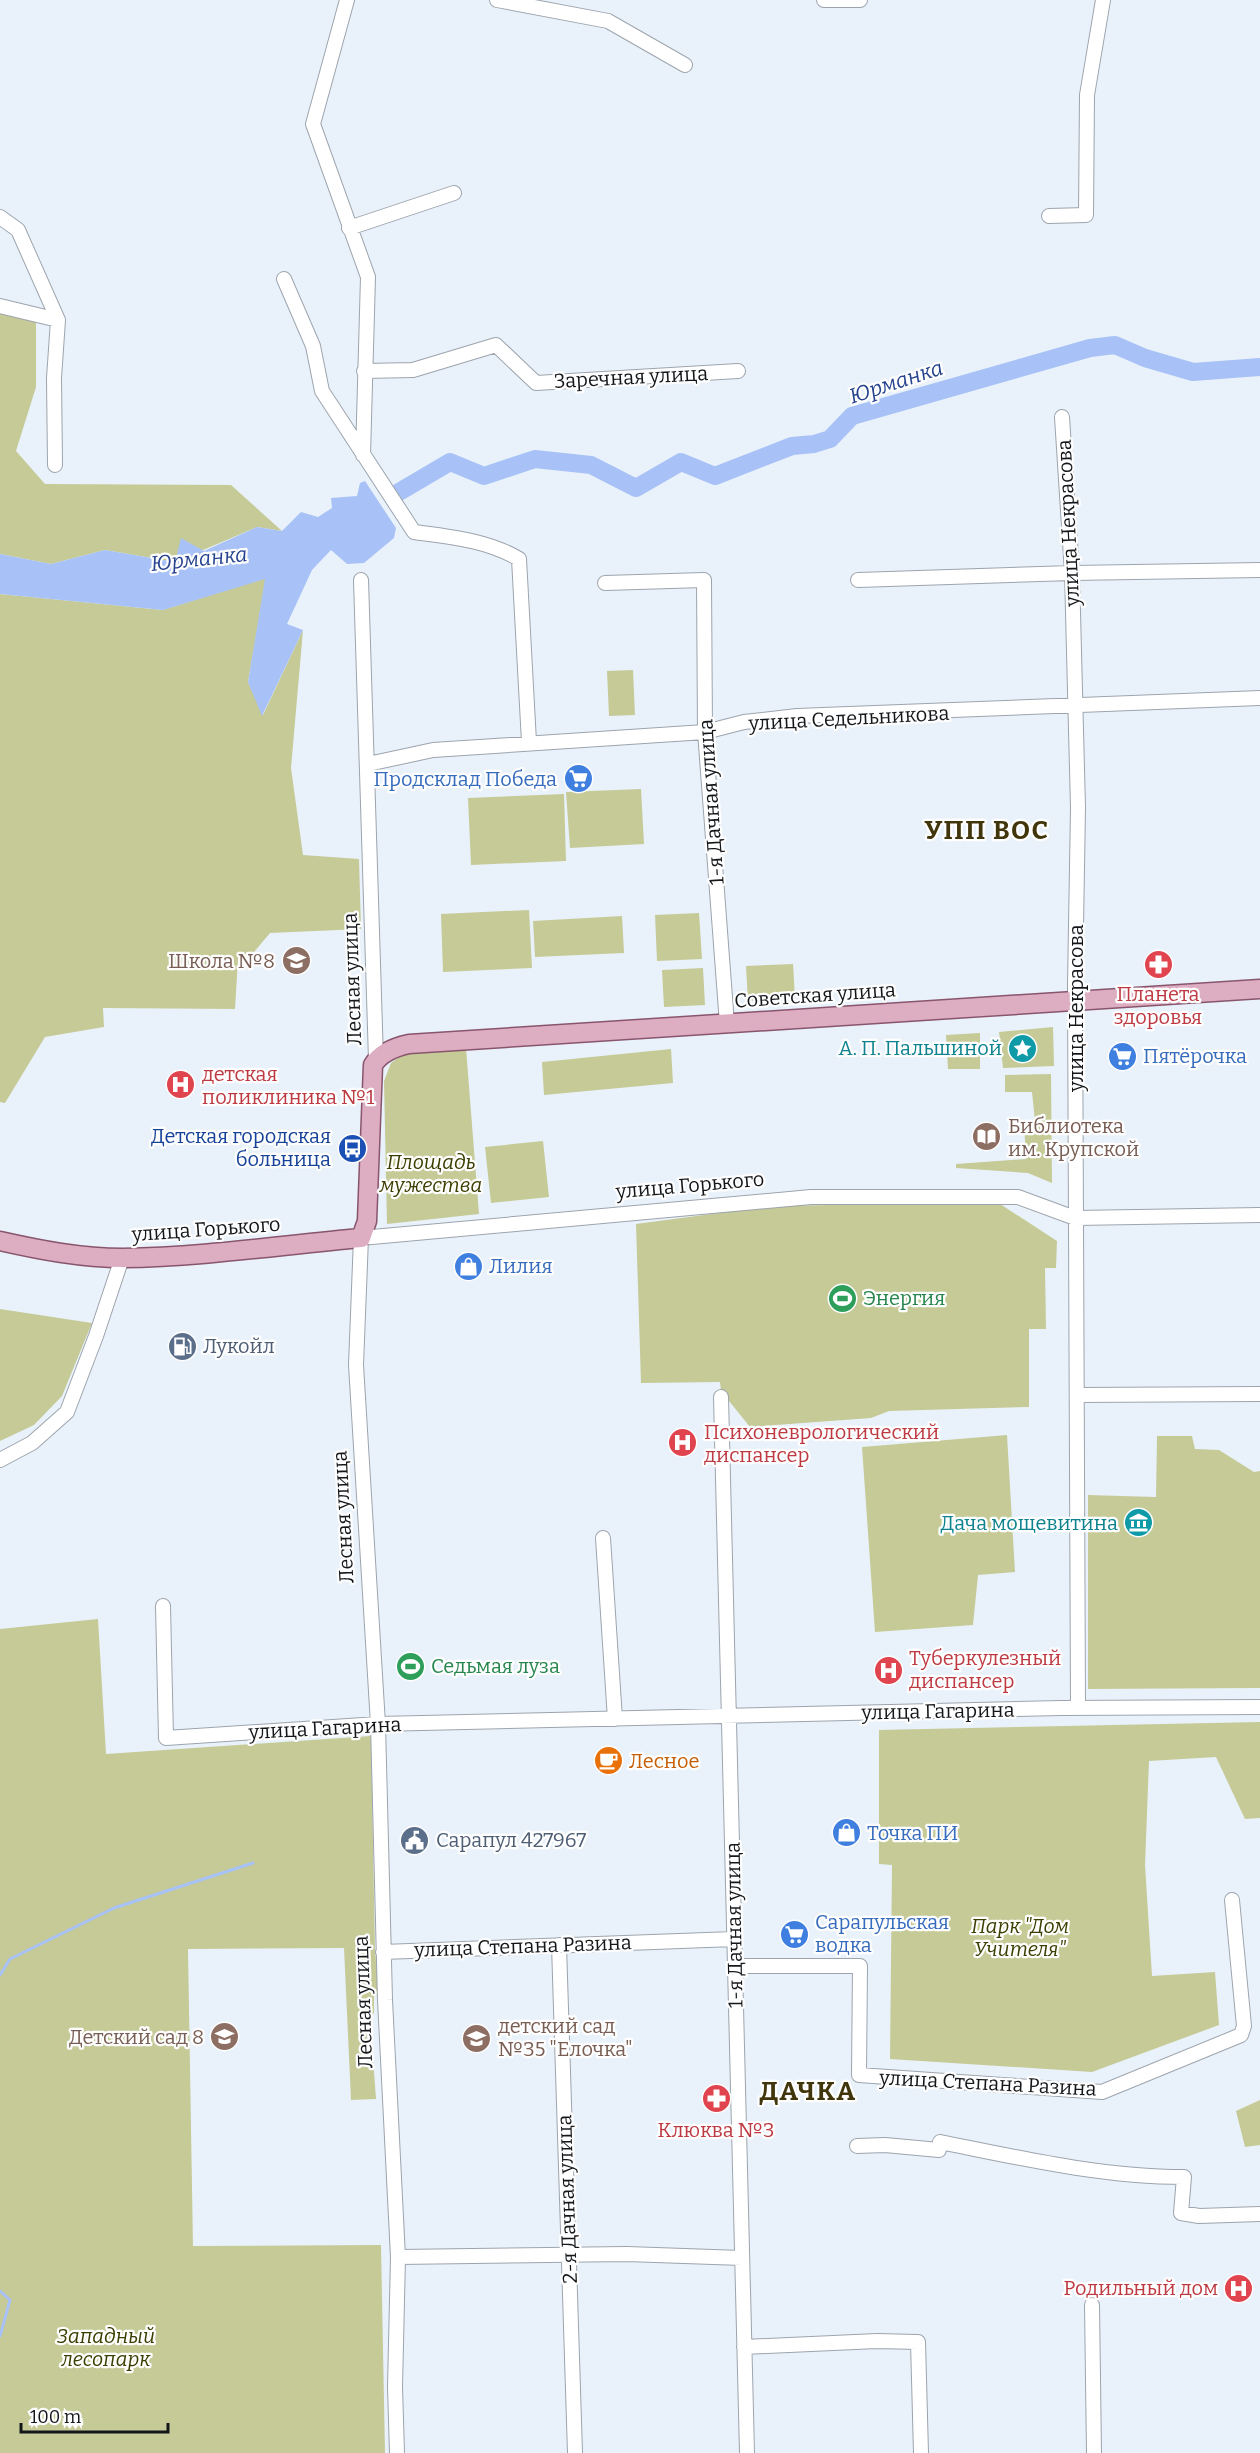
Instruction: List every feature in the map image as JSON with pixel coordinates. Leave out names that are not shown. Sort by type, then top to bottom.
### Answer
[{"type":"main road","name":"Советская улица","points":[[376,1060],[392,1048],[409,1044],[1260,989]]},
{"type":"main road","name":"Лесная улица","points":[[361,1238],[367,1221],[373,1075],[376,1060]]},
{"type":"main road","name":"улица Горького","points":[[0,1241],[47,1252],[122,1258],[361,1238]]},
{"type":"street","points":[[346,0],[313,124],[368,277],[363,455]]},
{"type":"street","points":[[497,0],[608,21],[685,65]]},
{"type":"street","points":[[824,0],[860,0]]},
{"type":"street","points":[[1048,216],[1086,215],[1087,95],[1103,0]]},
{"type":"street","points":[[349,228],[453,193]]},
{"type":"street","points":[[0,217],[18,230],[58,320],[54,378],[55,465]]},
{"type":"street","points":[[284,279],[313,346],[322,391],[414,532],[471,540],[501,548],[519,559],[529,742]]},
{"type":"street","points":[[0,306],[58,320]]},
{"type":"street","name":"Заречная улица","points":[[364,370],[413,370],[496,345],[536,383],[738,371]]},
{"type":"street","name":"улица Некрасова","points":[[1062,417],[1072,573],[1078,808],[1075,1001],[1078,1708]]},
{"type":"street","points":[[858,580],[1260,570]]},
{"type":"street","name":"Лесная улица","points":[[361,580],[376,1060]]},
{"type":"street","name":"1-я Дачная улица","points":[[605,583],[704,580],[705,732],[726,1024]]},
{"type":"street","name":"улица Седельникова","points":[[368,764],[433,750],[705,732],[744,723],[797,716],[1260,698]]},
{"type":"street","name":"улица Горького","points":[[361,1238],[811,1197],[1018,1197],[1075,1218],[1260,1215]]},
{"type":"street","name":"Лесная улица","points":[[361,1238],[356,1365],[378,1724],[383,1952],[398,2257],[395,2387],[397,2453]]},
{"type":"street","points":[[0,1460],[32,1443],[67,1412],[122,1258]]},
{"type":"street","points":[[1077,1395],[1260,1394]]},
{"type":"street","name":"1-я Дачная улица","points":[[721,1397],[747,2453]]},
{"type":"street","points":[[603,1538],[615,1719]]},
{"type":"street","name":"улица Гагарина","points":[[163,1606],[166,1738],[378,1724],[1078,1708],[1260,1707]]},
{"type":"street","name":"улица Степана Разина","points":[[735,1966],[860,1966],[859,2075],[1102,2092],[1241,2035],[1244,2026],[1232,1900]]},
{"type":"street","name":"улица Степана Разина","points":[[383,1952],[734,1939]]},
{"type":"street","name":"2-я Дачная улица","points":[[559,1945],[575,2453]]},
{"type":"street","points":[[856,2146],[885,2145],[939,2150],[940,2142],[1054,2164],[1155,2177],[1184,2177],[1181,2213],[1199,2216],[1260,2214]]},
{"type":"street","points":[[398,2257],[569,2254],[742,2258]]},
{"type":"street","points":[[1092,2305],[1094,2453]]},
{"type":"street","points":[[744,2347],[877,2341],[918,2342],[921,2453]]},
{"type":"green space","points":[[0,309],[36,317],[36,387],[16,451],[45,484],[231,485],[282,531],[257,527],[175,562],[105,550],[51,564],[0,554]]},
{"type":"green space","points":[[266,578],[248,682],[263,715],[303,630],[291,768],[303,855],[359,859],[361,929],[270,933],[249,958],[238,959],[235,1009],[103,1008],[104,1027],[45,1037],[5,1103],[0,1102],[0,594],[163,610]]},
{"type":"green space","points":[[633,670],[635,715],[609,716],[607,671]]},
{"type":"green space","points":[[641,789],[644,844],[570,848],[566,792]]},
{"type":"green space","points":[[564,794],[566,861],[471,865],[468,798]]},
{"type":"green space","points":[[529,910],[532,968],[443,972],[441,914]]},
{"type":"green space","points":[[699,913],[702,959],[657,961],[655,915]]},
{"type":"green space","points":[[622,916],[624,953],[535,957],[533,921]]},
{"type":"green space","points":[[793,964],[795,998],[748,1001],[746,966]]},
{"type":"green space","points":[[703,968],[705,1005],[664,1007],[662,970]]},
{"type":"green space","points":[[1053,1027],[1054,1066],[1003,1068],[999,1032]]},
{"type":"green space","points":[[980,1033],[980,1069],[948,1069],[946,1035]]},
{"type":"green space","name":"Площадь мужества","points":[[466,1048],[479,1214],[387,1224],[384,1081],[391,1063],[408,1051]]},
{"type":"green space","points":[[671,1049],[673,1083],[544,1095],[542,1062]]},
{"type":"green space","points":[[1051,1074],[1052,1183],[1028,1173],[956,1168],[956,1164],[1026,1159],[1024,1123],[1035,1121],[1032,1092],[1005,1092],[1005,1075]]},
{"type":"green space","points":[[543,1141],[549,1197],[491,1203],[485,1147]]},
{"type":"green space","name":"Энергия","points":[[997,1202],[1057,1241],[1056,1268],[1045,1268],[1046,1329],[1029,1329],[1029,1407],[889,1411],[871,1418],[750,1427],[721,1391],[720,1382],[641,1383],[636,1224],[772,1206]]},
{"type":"green space","points":[[0,1309],[92,1323],[62,1396],[34,1425],[0,1441]]},
{"type":"green space","points":[[1007,1435],[1015,1572],[978,1575],[973,1625],[875,1632],[862,1447]]},
{"type":"green space","points":[[1157,1436],[1192,1436],[1195,1449],[1219,1450],[1254,1472],[1260,1471],[1260,1688],[1088,1689],[1088,1495],[1156,1497]]},
{"type":"green space","name":"Западный лесопарк","points":[[98,1619],[106,1754],[371,1736],[375,1950],[379,1994],[374,1996],[374,2013],[366,2021],[367,2042],[372,2045],[376,2099],[351,2100],[344,1948],[188,1949],[193,2246],[381,2245],[385,2453],[0,2453],[0,1629]]},
{"type":"green space","name":"Парк \"Дом Учителя\"","points":[[1260,1722],[1260,1818],[1245,1819],[1216,1757],[1149,1761],[1145,1865],[1152,1976],[1215,1972],[1219,2025],[1092,2072],[890,2059],[892,1865],[879,1864],[879,1730]]},
{"type":"green space","points":[[1260,2100],[1260,2145],[1245,2147],[1236,2111]]},
{"type":"water","points":[[365,481],[396,528],[394,538],[364,563],[347,564],[331,550],[312,570],[287,624],[303,630],[262,716],[248,682],[265,579],[163,610],[0,594],[0,554],[51,564],[105,550],[175,562],[181,538],[204,551],[257,527],[282,531],[301,512],[318,517],[332,508],[331,498],[357,496],[360,483]]},
{"type":"waterway","name":"Юрманка","points":[[399,492],[450,462],[484,476],[535,459],[591,465],[636,488],[681,462],[715,476],[792,446],[814,444],[830,439],[852,416],[1090,348],[1115,345],[1145,358],[1193,372],[1260,367]]},
{"type":"waterway","points":[[0,1975],[10,1959],[114,1908],[253,1863]]},
{"type":"waterway","points":[[0,2291],[10,2300],[0,2336]]},
{"type":"place","name":"Продсклад Победа","points":[[578,779]]},
{"type":"place","name":"Школа №8","points":[[296,961]]},
{"type":"place","name":"Планета здоровья","points":[[1158,964]]},
{"type":"place","name":"А. П. Пальшиной","points":[[1023,1048]]},
{"type":"place","name":"Пятёрочка","points":[[1122,1056]]},
{"type":"place","name":"детская поликлиника №1","points":[[181,1085]]},
{"type":"place","name":"Библиотека им. Крупской","points":[[987,1137]]},
{"type":"place","name":"Детская городская больница","points":[[352,1148]]},
{"type":"place","name":"Лилия","points":[[468,1266]]},
{"type":"place","name":"Энергия","points":[[842,1298]]},
{"type":"place","name":"Лукойл","points":[[182,1346]]},
{"type":"place","name":"Психоневрологический диспансер","points":[[683,1443]]},
{"type":"place","name":"Дача мощевитина","points":[[1139,1523]]},
{"type":"place","name":"Седьмая луза","points":[[410,1666]]},
{"type":"place","name":"Туберкулезный диспансер","points":[[888,1670]]},
{"type":"place","name":"Лесное","points":[[608,1761]]},
{"type":"place","name":"Точка ПИ","points":[[846,1833]]},
{"type":"place","name":"Сарапул 427967","points":[[415,1840]]},
{"type":"place","name":"Сарапульская водка","points":[[794,1934]]},
{"type":"place","name":"Детский сад 8","points":[[225,2037]]},
{"type":"place","name":"детский сад №35 \"Елочка\"","points":[[477,2038]]},
{"type":"place","name":"Клюква №3","points":[[716,2099]]},
{"type":"place","name":"Родильный дом","points":[[1239,2288]]},
{"type":"district","name":"УПП ВОС","points":[[987,830]]},
{"type":"district","name":"ДАЧКА","points":[[808,2091]]}]
